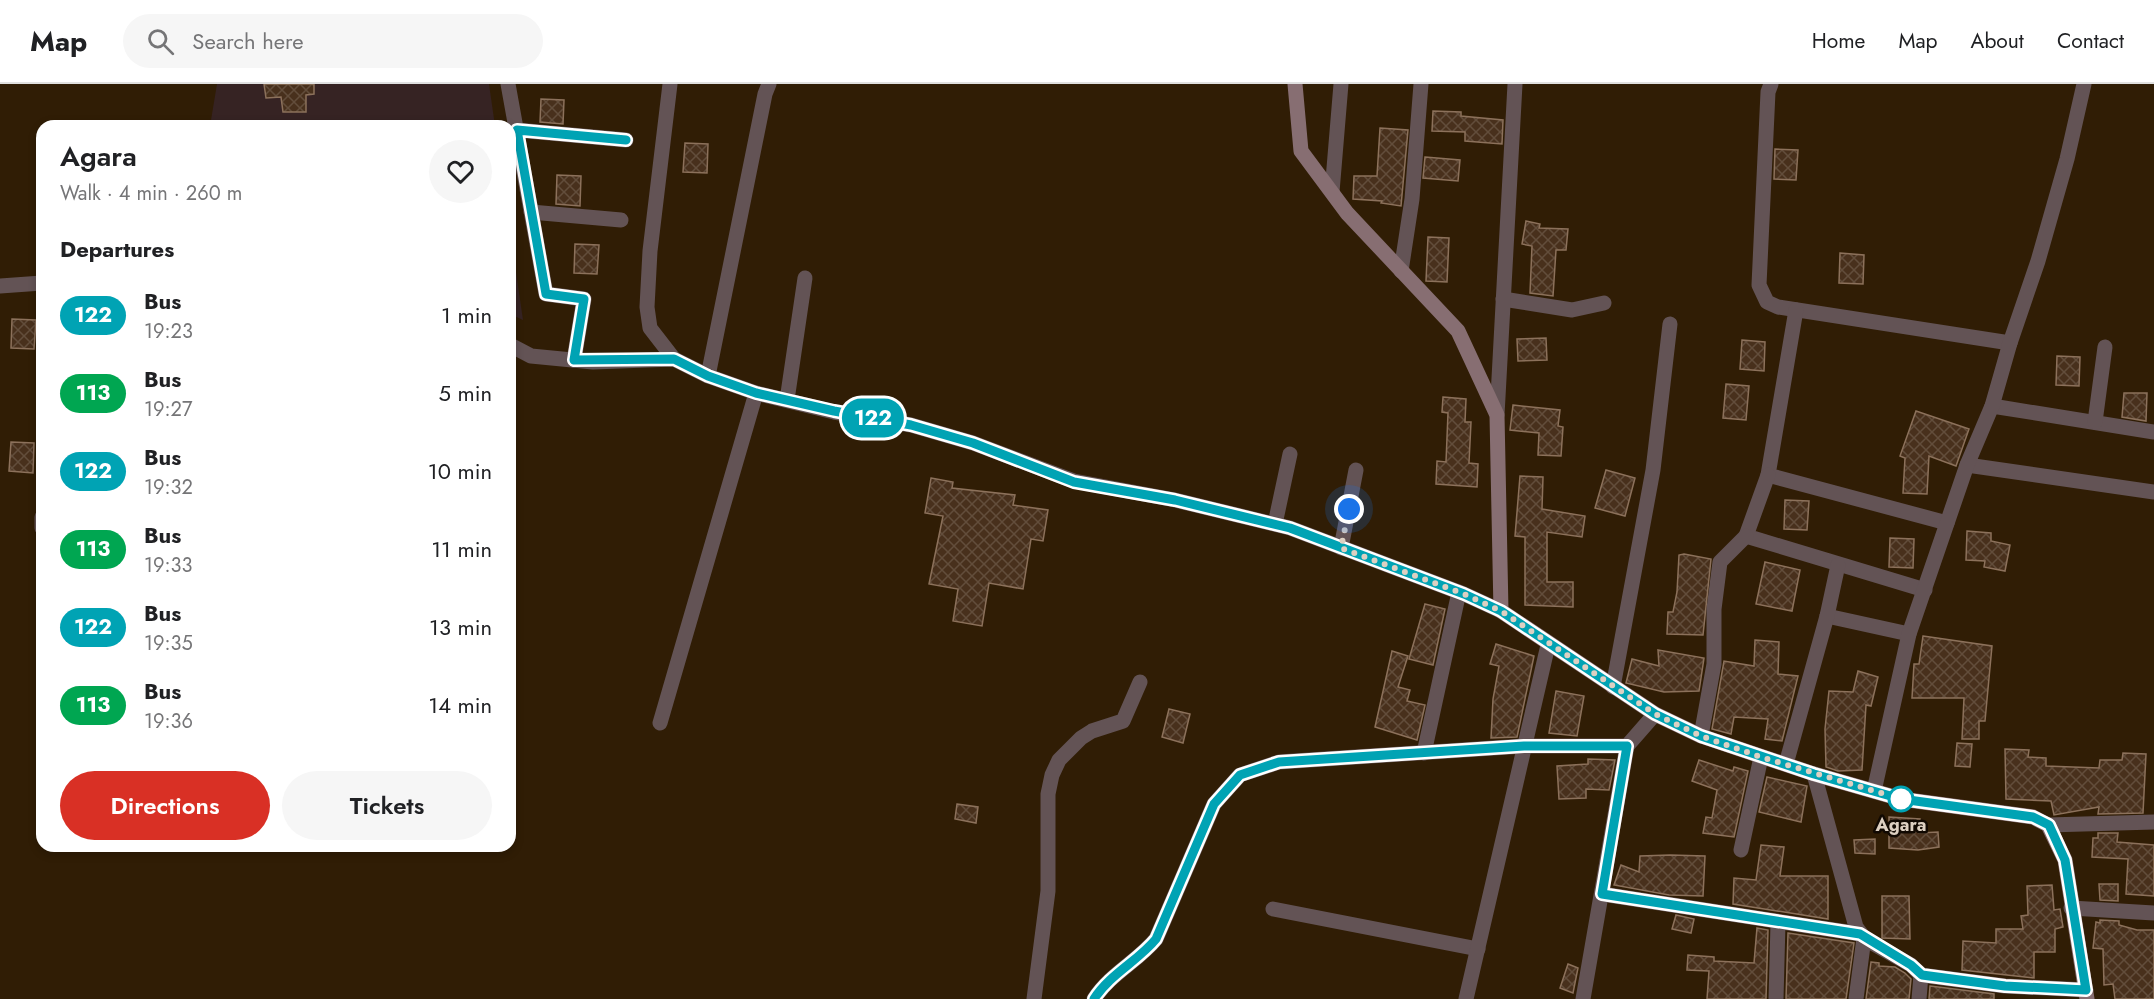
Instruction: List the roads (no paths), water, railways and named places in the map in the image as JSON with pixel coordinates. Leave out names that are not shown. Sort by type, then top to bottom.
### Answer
[{"type":"main road","points":[[1295,84],[1301,151],[1347,213],[1458,331],[1497,415],[1501,611],[1548,645],[1655,714],[1701,736],[1814,774],[1901,799],[2033,817],[2049,825],[2065,860],[2087,994]]},
{"type":"street","points":[[508,84],[515,120]]},
{"type":"street","points":[[670,84],[650,251],[647,307],[650,328],[674,359],[708,376],[756,393],[911,425],[973,443],[1074,482],[1175,500],[1275,524],[1459,592],[1501,611]]},
{"type":"street","points":[[708,376],[765,94],[769,84]]},
{"type":"street","points":[[1332,192],[1341,84]]},
{"type":"street","points":[[1401,271],[1412,199],[1421,84]]},
{"type":"street","points":[[1497,415],[1515,84]]},
{"type":"street","points":[[1771,84],[1768,92],[1760,285],[1767,302],[1796,310],[2010,343]]},
{"type":"street","points":[[1874,791],[1909,634],[1968,465],[1992,406],[2010,343],[2038,261],[2067,159],[2084,84]]},
{"type":"street","points":[[516,125],[546,294],[584,299],[574,360]]},
{"type":"street","points":[[517,130],[626,140]]},
{"type":"street","points":[[531,212],[621,220]]},
{"type":"street","points":[[787,400],[805,278]]},
{"type":"street","points":[[0,286],[36,283]]},
{"type":"street","points":[[1503,299],[1572,310],[1604,303]]},
{"type":"street","points":[[1701,736],[1714,664],[1714,609],[1720,562],[1746,536],[1768,475],[1796,310]]},
{"type":"street","points":[[1613,687],[1653,470],[1670,324]]},
{"type":"street","points":[[2095,422],[2105,347]]},
{"type":"street","points":[[516,348],[531,356],[574,360],[674,359]]},
{"type":"street","points":[[660,723],[756,393]]},
{"type":"street","points":[[1992,406],[2154,432]]},
{"type":"street","points":[[1275,524],[1290,454]]},
{"type":"street","points":[[1968,465],[2154,492]]},
{"type":"street","points":[[1341,548],[1356,470]]},
{"type":"street","points":[[1768,475],[1947,523]]},
{"type":"street","points":[[1746,536],[1838,566],[1924,590]]},
{"type":"street","points":[[1786,764],[1827,616],[1838,566]]},
{"type":"street","points":[[1424,753],[1459,592]]},
{"type":"street","points":[[1827,616],[1909,634]]},
{"type":"street","points":[[1467,999],[1548,645]]},
{"type":"street","points":[[1034,999],[1048,891],[1048,794],[1052,775],[1059,760],[1081,738],[1092,730],[1123,721],[1140,682]]},
{"type":"street","points":[[1583,999],[1627,746],[1655,714]]},
{"type":"street","points":[[1094,999],[1112,977],[1146,951],[1156,939],[1214,804],[1240,775],[1279,762],[1524,746],[1627,746]]},
{"type":"street","points":[[1741,850],[1761,757]]},
{"type":"street","points":[[1814,774],[1862,936],[1856,999]]},
{"type":"street","points":[[2049,825],[2154,822]]},
{"type":"street","points":[[1602,894],[1862,936],[1911,965],[1922,975],[2004,992],[2087,994]]},
{"type":"street","points":[[2072,908],[2154,914]]},
{"type":"street","points":[[1273,909],[1478,949]]},
{"type":"street","points":[[1776,999],[1779,924]]},
{"type":"street","points":[[1919,999],[1922,975]]},
{"type":"place","name":"Agara","points":[[1901,799]]}]
